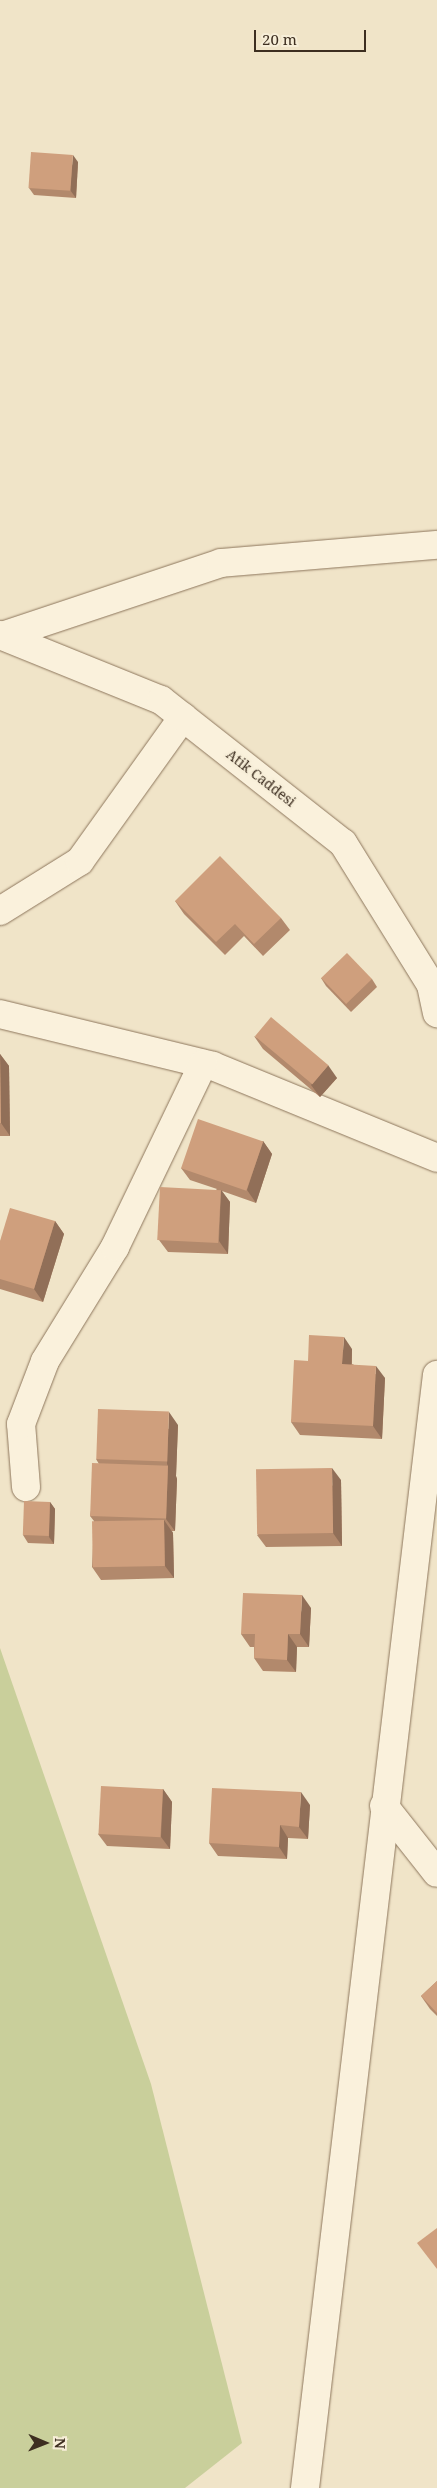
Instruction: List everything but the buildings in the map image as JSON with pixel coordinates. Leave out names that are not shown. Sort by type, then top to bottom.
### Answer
[{"type":"street","points":[[1,635],[221,563],[437,545]]},
{"type":"street","name":"Atik Caddesi","points":[[1,635],[161,700],[342,843],[430,984],[437,1013]]},
{"type":"street","points":[[0,911],[80,861],[183,717]]},
{"type":"street","points":[[0,1014],[203,1064],[437,1158]]},
{"type":"street","points":[[26,1487],[21,1424],[45,1361],[115,1248],[203,1064]]},
{"type":"street","points":[[305,2488],[384,1806],[437,1375]]},
{"type":"street","points":[[384,1806],[437,1873]]},
{"type":"green space","points":[[0,1648],[151,2084],[242,2443],[185,2488],[0,2488]]}]
